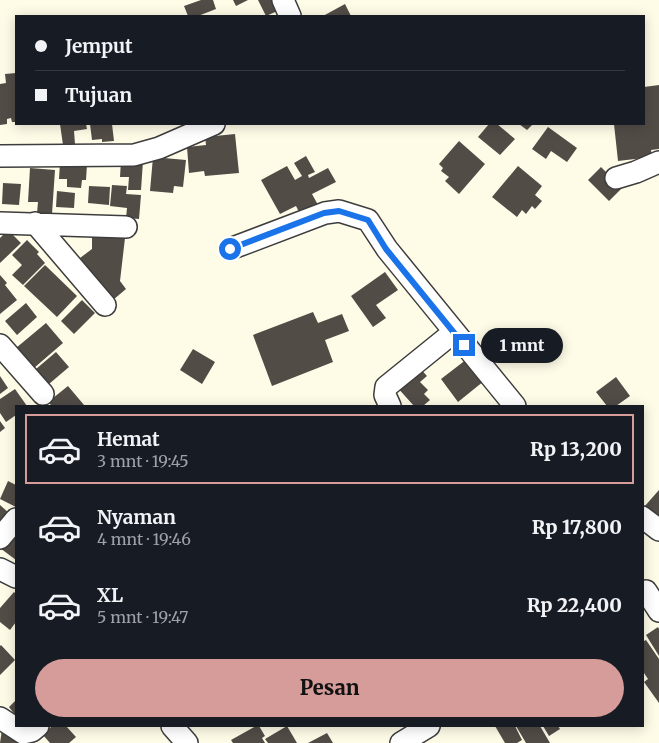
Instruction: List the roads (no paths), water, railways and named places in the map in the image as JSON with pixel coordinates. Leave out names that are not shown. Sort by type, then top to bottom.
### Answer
[{"type":"street","points":[[283,0],[290,15]]},
{"type":"street","points":[[0,156],[134,155],[159,148],[212,125]]},
{"type":"street","points":[[616,178],[659,162]]},
{"type":"street","points":[[230,249],[324,213],[339,211],[368,220],[386,249],[514,405]]},
{"type":"street","points":[[0,223],[126,227]]},
{"type":"street","points":[[35,223],[104,304]]},
{"type":"street","points":[[390,405],[385,395],[386,387],[454,332]]},
{"type":"street","points":[[0,345],[42,394]]},
{"type":"street","points":[[644,519],[659,530]]},
{"type":"street","points":[[0,538],[15,520]]},
{"type":"street","points":[[0,569],[15,576]]},
{"type":"street","points":[[649,588],[659,611]]},
{"type":"street","points":[[0,718],[23,733],[32,731],[37,727]]},
{"type":"street","points":[[173,727],[187,743]]},
{"type":"street","points":[[401,743],[427,727]]}]
